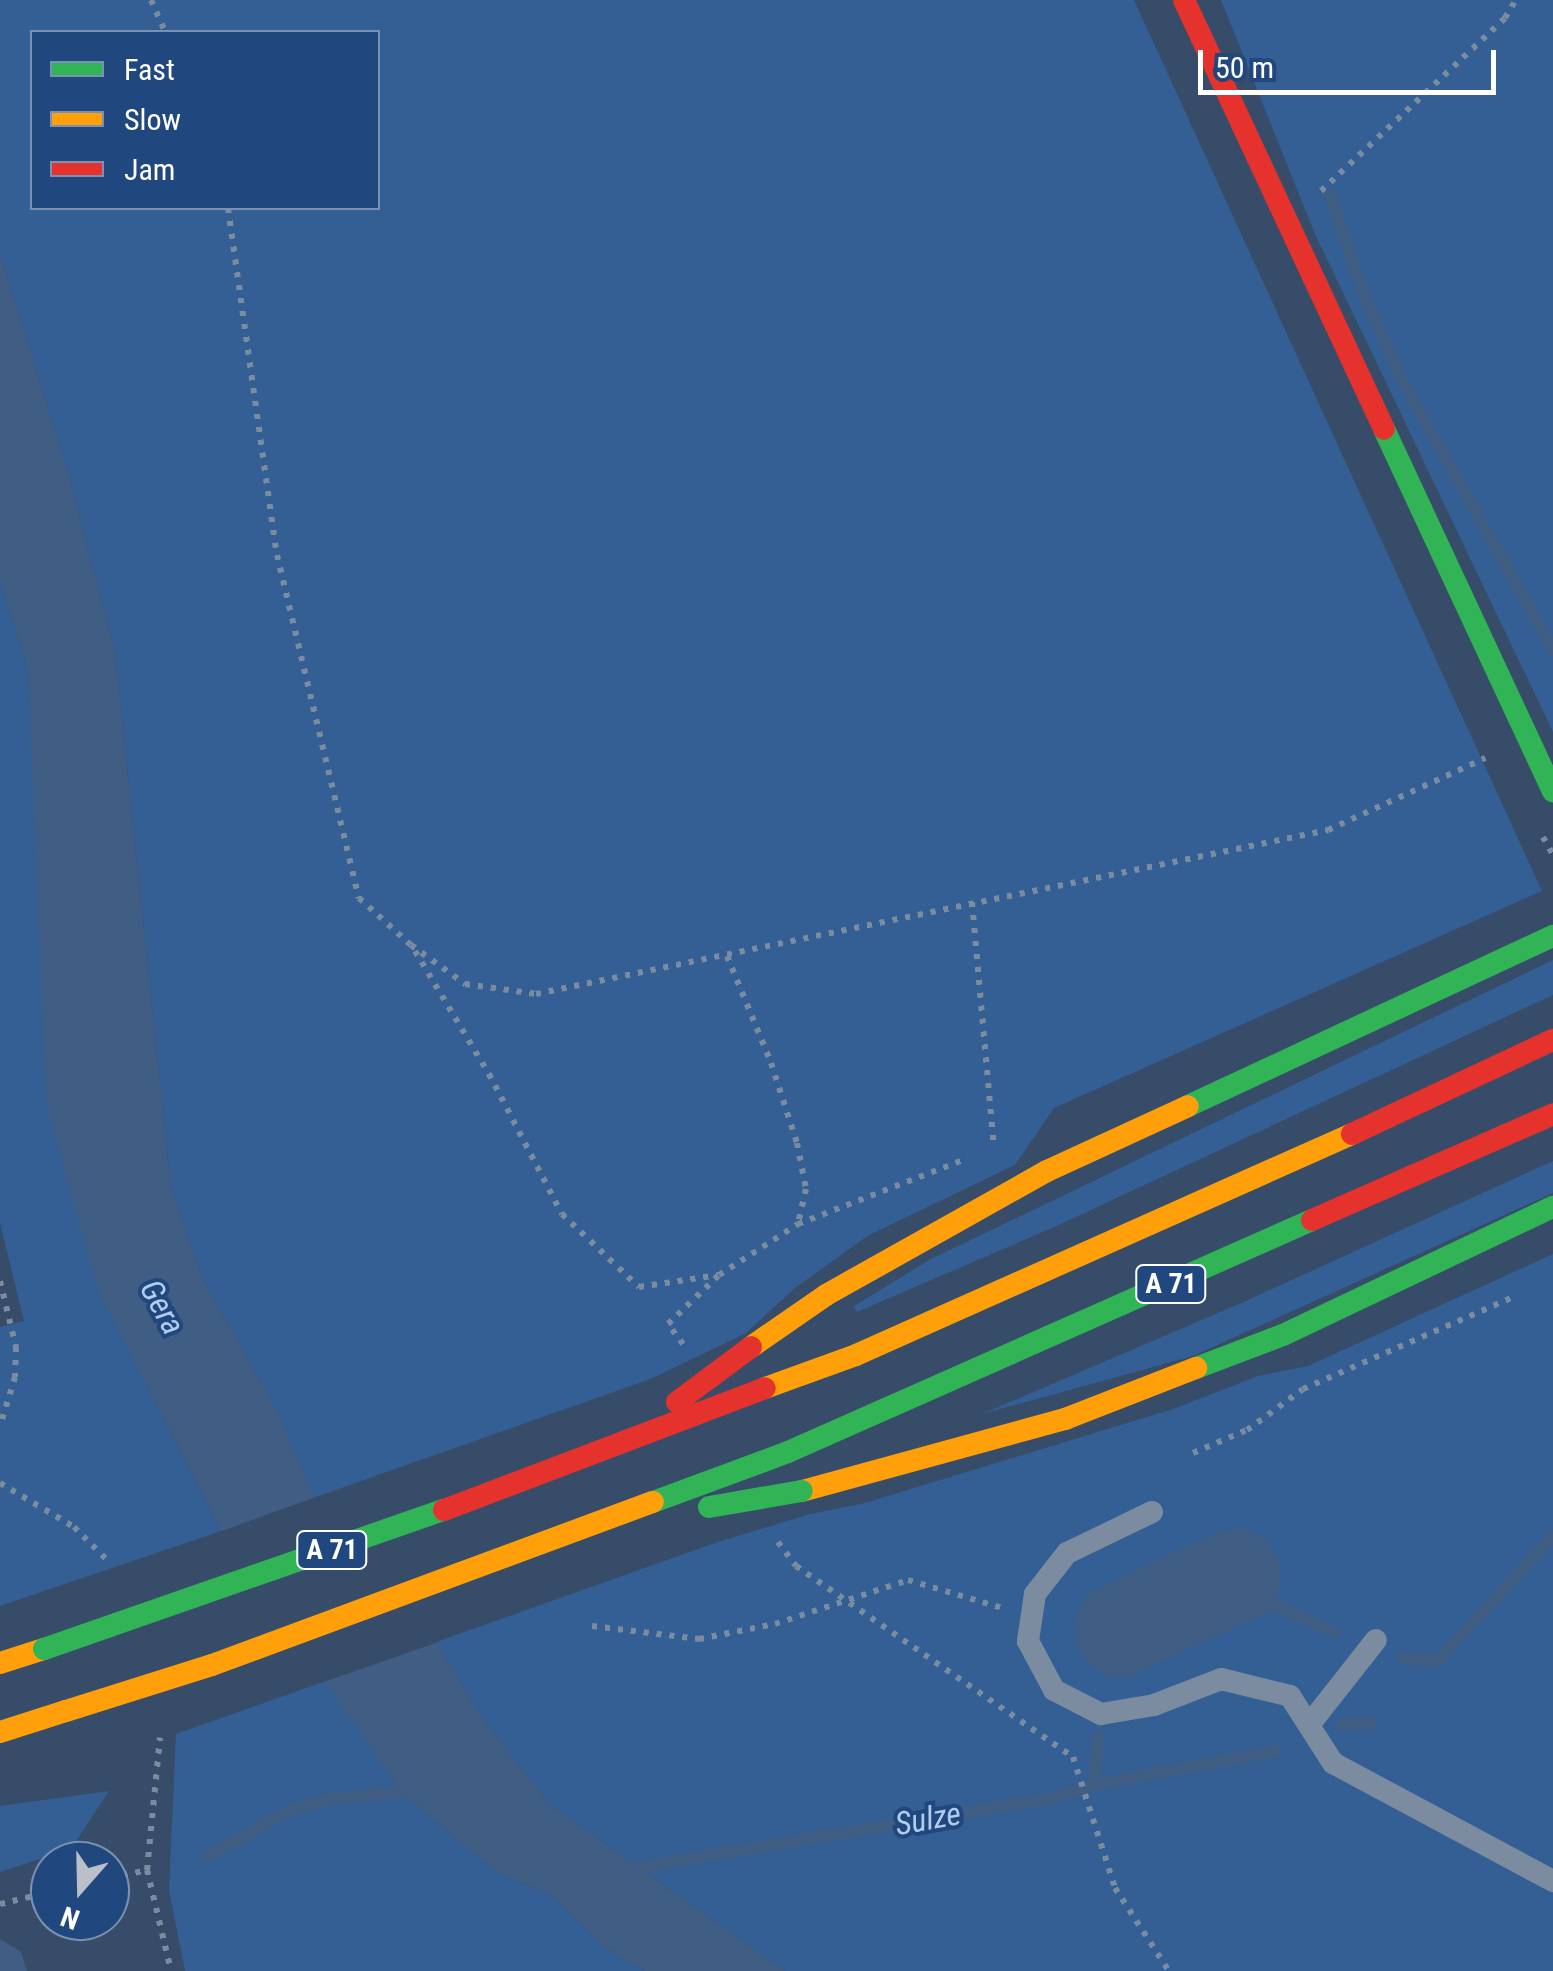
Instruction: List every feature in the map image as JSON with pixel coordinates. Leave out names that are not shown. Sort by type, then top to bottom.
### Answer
[{"type":"main road","points":[[1184,0],[1553,792]]},
{"type":"main road","points":[[618,1445],[826,1294],[1046,1171],[1553,936]]},
{"type":"main road","name":"A 71","points":[[0,1662],[271,1572],[874,1346],[1496,1070],[1553,1040]]},
{"type":"main road","name":"A 71","points":[[0,1732],[212,1665],[788,1452],[1553,1114]]},
{"type":"main road","points":[[587,1526],[802,1491],[1065,1420],[1283,1336],[1553,1206]]},
{"type":"lane","points":[[1152,1512],[1067,1553],[1035,1594],[1028,1641],[1054,1690],[1101,1714],[1154,1705],[1221,1679],[1290,1696],[1333,1762],[1553,1881]]},
{"type":"lane","points":[[1309,1725],[1376,1640]]},
{"type":"path","points":[[151,0],[164,30]]},
{"type":"path","points":[[1286,224],[1505,18],[1516,0]]},
{"type":"path","points":[[228,210],[277,556],[359,898],[411,945],[465,984],[536,994],[1328,830],[1496,752]]},
{"type":"path","points":[[691,1354],[668,1324],[719,1274],[798,1224],[996,1147],[972,902]]},
{"type":"path","points":[[411,945],[489,1074],[562,1214],[639,1287],[719,1274]]},
{"type":"path","points":[[727,956],[771,1062],[797,1143],[806,1189],[798,1224]]},
{"type":"path","points":[[0,1281],[16,1347],[15,1377],[0,1426]]},
{"type":"path","points":[[1193,1453],[1247,1430],[1304,1389],[1516,1296]]},
{"type":"path","points":[[0,1483],[74,1526],[107,1560]]},
{"type":"path","points":[[769,1530],[796,1566],[1073,1757],[1115,1888],[1169,1971]]},
{"type":"path","points":[[592,1626],[699,1639],[775,1624],[908,1580],[1032,1617]]},
{"type":"path","points":[[160,1738],[146,1870],[171,1971]]},
{"type":"path","points":[[130,1874],[146,1870]]},
{"type":"path","points":[[0,1904],[30,1897]]},
{"type":"shaded area","points":[[0,0],[1134,0],[1542,891],[1054,1108],[1015,1165],[869,1235],[795,1288],[746,1333],[653,1378],[313,1498],[277,1411],[203,1280],[171,1189],[115,653],[69,476],[0,254]]},
{"type":"shaded area","points":[[1221,0],[1553,0],[1553,732],[1315,234]]},
{"type":"shaded area","points":[[0,580],[28,668],[38,868],[98,1291],[221,1531],[0,1606],[0,1327],[24,1321],[0,1223]]},
{"type":"shaded area","points":[[1553,960],[1553,995],[1052,1228],[857,1312],[854,1306],[931,1259]]},
{"type":"shaded area","points":[[1553,1161],[1553,1193],[1193,1356],[982,1414],[1239,1304]]},
{"type":"shaded area","points":[[1553,1254],[1553,1971],[785,1971],[549,1804],[481,1716],[436,1642],[715,1543],[810,1514],[865,1503],[1173,1409],[1258,1376],[1308,1366]]},
{"type":"shaded area","points":[[326,1681],[402,1793],[495,1871],[550,1894],[605,1947],[644,1971],[185,1971],[169,1890],[176,1734]]},
{"type":"shaded area","points":[[109,1791],[76,1841],[30,1841],[30,1862],[0,1872],[0,1806]]},
{"type":"water","name":"Gera","points":[[0,254],[69,476],[115,653],[171,1189],[203,1280],[277,1411],[314,1498],[436,1642],[481,1716],[549,1804],[785,1971],[644,1971],[605,1947],[550,1894],[495,1871],[402,1793],[221,1531],[98,1291],[46,1103],[28,668],[0,580]]},
{"type":"water","points":[[1244,1527],[1267,1540],[1279,1560],[1280,1586],[1271,1611],[1128,1677],[1110,1677],[1089,1664],[1077,1646],[1074,1622],[1087,1594],[1215,1533]]},
{"type":"water","points":[[0,1939],[21,1952],[27,1971],[0,1971]]},
{"type":"pier","points":[[319,1496],[441,1641],[321,1683],[216,1533]]},
{"type":"waterway","points":[[1330,195],[1366,300],[1404,384],[1553,650]]},
{"type":"waterway","points":[[1402,1657],[1437,1662],[1553,1536]]},
{"type":"waterway","points":[[1274,1604],[1336,1633]]},
{"type":"waterway","name":"Sulze","points":[[1341,1725],[1372,1723]]},
{"type":"waterway","points":[[1094,1785],[1098,1736]]},
{"type":"waterway","name":"Sulze","points":[[623,1870],[1054,1798],[1094,1785],[1275,1751]]},
{"type":"waterway","points":[[207,1857],[290,1810],[337,1798],[415,1791]]},
{"type":"traffic: fast","points":[[1384,429],[1553,792]]},
{"type":"traffic: fast","points":[[1188,1106],[1553,936]]},
{"type":"traffic: fast","points":[[1196,1368],[1283,1335],[1553,1207]]},
{"type":"traffic: fast","points":[[788,1452],[1312,1220]]},
{"type":"traffic: fast","points":[[653,1502],[788,1452]]},
{"type":"traffic: fast","points":[[709,1507],[802,1491]]},
{"type":"traffic: fast","points":[[44,1649],[444,1510]]},
{"type":"traffic: slow","points":[[751,1347],[826,1295],[1047,1171],[1188,1106]]},
{"type":"traffic: slow","points":[[765,1388],[856,1355],[1352,1134]]},
{"type":"traffic: slow","points":[[802,1491],[1065,1419],[1196,1368]]},
{"type":"traffic: slow","points":[[66,1711],[212,1665],[653,1502]]},
{"type":"traffic: slow","points":[[0,1663],[44,1649]]},
{"type":"traffic: slow","points":[[0,1732],[66,1711]]},
{"type":"traffic: jam","points":[[1184,0],[1384,429]]},
{"type":"traffic: jam","points":[[1352,1134],[1553,1040]]},
{"type":"traffic: jam","points":[[1312,1220],[1553,1114]]},
{"type":"traffic: jam","points":[[677,1402],[751,1347]]},
{"type":"traffic: jam","points":[[444,1510],[765,1388]]}]
